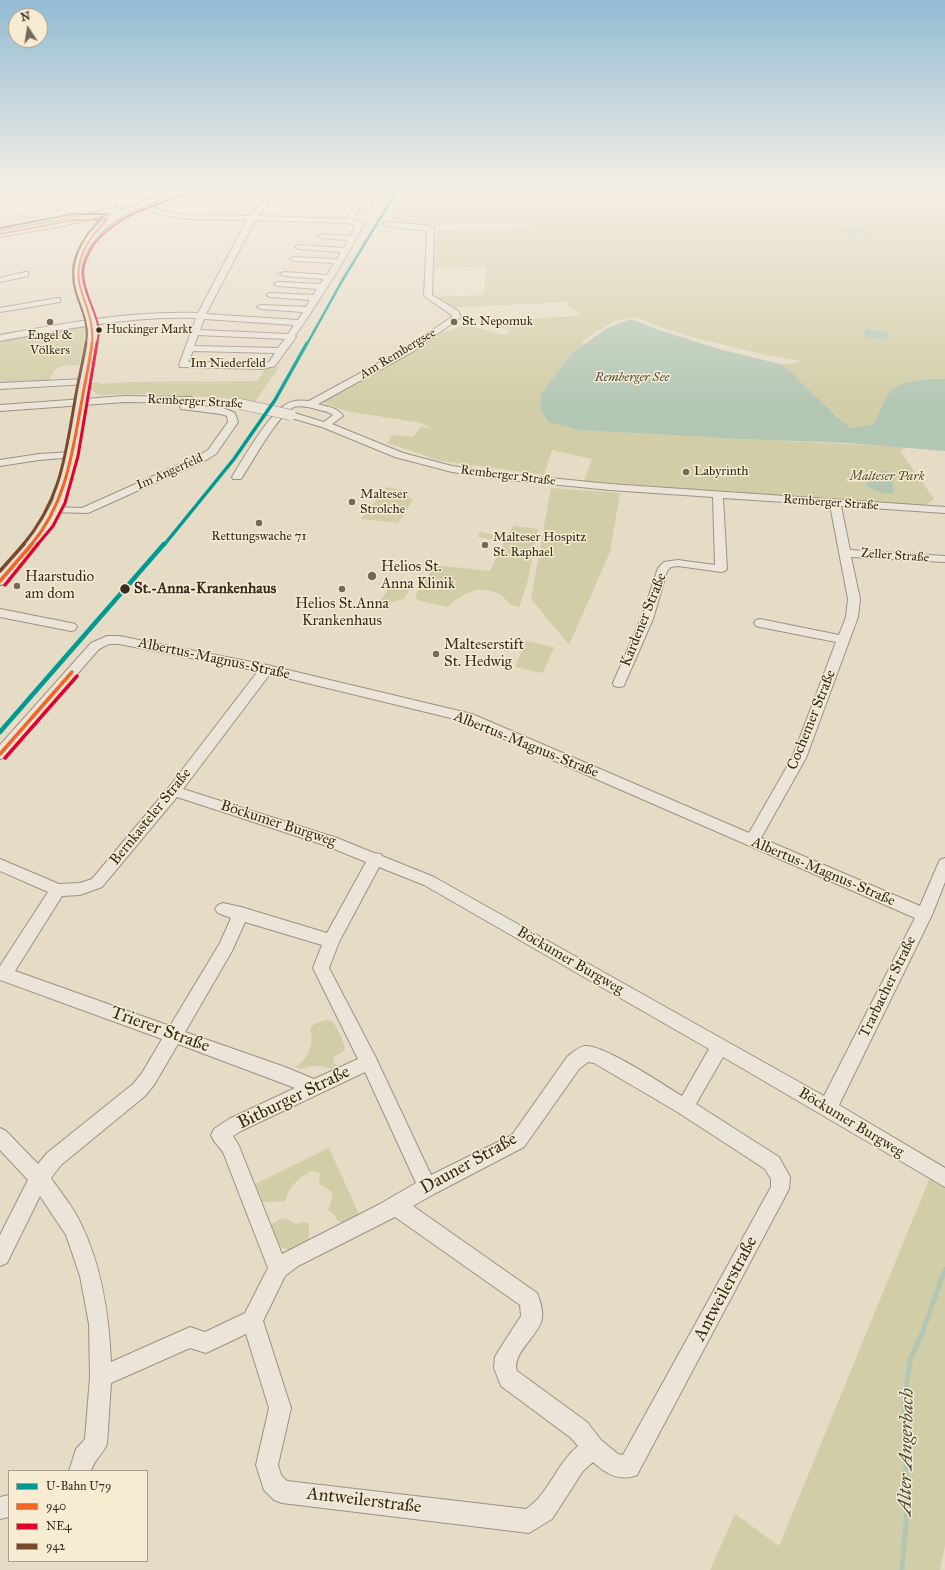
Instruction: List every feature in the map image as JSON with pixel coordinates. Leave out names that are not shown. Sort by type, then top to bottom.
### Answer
[{"type":"main road","points":[[0,581],[36,537],[55,510],[62,494],[72,455],[93,333],[93,322],[79,284],[77,271],[79,260]]},
{"type":"street","name":"Im Niederfeld","points":[[230,260],[202,316],[184,365],[262,366],[272,364],[310,310],[338,262]]},
{"type":"street","points":[[313,260],[338,262]]},
{"type":"street","name":"Am Rembergsee","points":[[311,404],[411,349],[457,317],[455,313],[428,296],[430,260]]},
{"type":"street","points":[[0,280],[25,274]]},
{"type":"street","points":[[284,274],[329,276]]},
{"type":"street","points":[[278,284],[323,287]]},
{"type":"street","points":[[270,295],[316,298]]},
{"type":"street","points":[[0,310],[57,300]]},
{"type":"street","points":[[261,307],[310,310]]},
{"type":"street","points":[[0,338],[93,322],[162,315],[202,316],[300,323]]},
{"type":"street","name":"Im Niederfeld","points":[[195,332],[292,337]]},
{"type":"street","name":"Im Niederfeld","points":[[189,348],[282,351]]},
{"type":"street","points":[[0,386],[85,382]]},
{"type":"street","name":"Remberger Straße","points":[[0,408],[125,400],[183,400],[240,404],[291,414],[325,425],[399,455],[452,469],[509,477],[610,487],[835,504],[945,510]]},
{"type":"street","name":"Im Angerfeld","points":[[55,510],[84,512],[124,492],[186,466],[212,452],[233,422],[232,415],[223,411],[184,407],[183,400]]},
{"type":"street","points":[[237,477],[276,419],[288,406],[302,403],[311,404],[334,411],[338,416],[336,419],[325,425]]},
{"type":"street","points":[[0,463],[39,457],[72,455]]},
{"type":"street","name":"Kardener Straße","points":[[619,684],[646,619],[662,570],[668,564],[678,563],[721,569],[718,494]]},
{"type":"street","name":"Cochemer Straße","points":[[752,841],[799,758],[852,617],[854,599],[835,504]]},
{"type":"street","name":"Zeller Straße","points":[[845,553],[945,560]]},
{"type":"street","points":[[0,614],[71,627]]},
{"type":"street","points":[[760,623],[844,640]]},
{"type":"street","name":"Albertus-Magnus-Straße","points":[[0,754],[95,646],[107,640],[119,640],[267,669],[467,717],[924,915]]},
{"type":"street","name":"Bernkasteler Straße","points":[[0,865],[58,890],[80,889],[97,883],[174,791],[267,669]]},
{"type":"street","name":"Böckumer Burgweg","points":[[174,791],[332,842],[376,858],[429,881],[828,1108],[945,1178]]},
{"type":"street","name":"Bitburger Straße","points":[[376,858],[330,941],[321,968],[368,1062],[427,1187]]},
{"type":"street","name":"Trarbacher Straße","points":[[828,1108],[924,915],[945,864]]},
{"type":"street","name":"Trierer Straße","points":[[58,890],[2,973],[285,1075],[315,1088]]},
{"type":"street","points":[[223,908],[330,941]]},
{"type":"street","points":[[0,1256],[39,1178],[54,1159],[139,1090],[148,1079],[226,946],[241,913]]},
{"type":"street","points":[[685,1107],[720,1047]]},
{"type":"street","name":"Dauner Straße","points":[[252,1320],[278,1270],[291,1259],[396,1206],[427,1187],[518,1141],[573,1063],[585,1054],[597,1055],[685,1107]]},
{"type":"street","name":"Bitburger Straße","points":[[278,1270],[230,1146],[220,1135],[235,1125],[368,1062]]},
{"type":"street","name":"Antweilerstraße","points":[[396,1206],[530,1300],[532,1318],[506,1356],[505,1368],[509,1378],[579,1430],[593,1448],[614,1465],[629,1467],[780,1189],[781,1177],[772,1163],[685,1107]]},
{"type":"street","points":[[0,1138],[39,1178],[74,1230],[90,1276],[99,1324],[101,1377],[96,1444],[84,1457],[80,1470]]},
{"type":"street","points":[[101,1377],[190,1337],[206,1343],[252,1320]]},
{"type":"street","name":"Antweilerstraße","points":[[252,1320],[280,1408],[267,1465],[272,1482],[282,1492],[529,1521],[544,1511],[575,1463],[593,1448]]},
{"type":"green space","name":"Malteser Park","points":[[434,260],[945,260],[945,379],[915,381],[894,389],[887,397],[874,424],[851,428],[833,413],[799,379],[780,364],[802,361],[770,356],[692,337],[660,327],[636,317],[617,320],[582,342],[584,345],[571,354],[541,394],[540,408],[579,430],[908,447],[900,451],[934,499],[924,506],[584,481],[592,459],[552,450],[544,475],[441,461],[387,443],[392,435],[413,437],[421,427],[433,429],[422,423],[346,411],[319,401],[433,336],[465,325],[505,335],[510,330],[498,327],[506,320],[577,316],[581,313],[569,307],[567,302],[450,308],[435,297],[484,295],[486,266],[433,269]]},
{"type":"green space","points":[[83,325],[85,327],[84,341],[79,365],[60,367],[54,371],[50,381],[0,385],[0,342]]},
{"type":"green space","points":[[279,367],[254,403],[225,398],[149,394],[99,395],[90,389],[92,383],[100,382],[100,384],[130,382],[257,381],[266,368]]},
{"type":"green space","points":[[386,487],[406,491],[405,494],[413,500],[398,523],[361,519]]},
{"type":"green space","points":[[551,488],[620,493],[610,552],[569,645],[531,599]]},
{"type":"green space","points":[[514,526],[538,529],[527,584],[519,607],[509,603],[501,595],[493,591],[486,590],[472,591],[447,607],[417,600],[415,596],[435,565],[490,571],[504,542],[478,537],[480,532],[505,537]]},
{"type":"green space","points":[[395,579],[414,582],[404,599],[377,606]]},
{"type":"green space","points":[[526,641],[554,647],[543,673],[515,667]]},
{"type":"green space","points":[[331,1020],[336,1026],[344,1045],[345,1049],[341,1053],[334,1056],[333,1062],[339,1067],[332,1070],[321,1066],[312,1066],[301,1069],[295,1067],[304,1060],[309,1051],[312,1040],[310,1029],[313,1025]]},
{"type":"green space","points":[[329,1148],[359,1214],[342,1223],[336,1219],[336,1216],[328,1210],[332,1198],[332,1192],[319,1184],[320,1173],[310,1171],[295,1183],[285,1201],[263,1202],[255,1184]]},
{"type":"green space","points":[[931,1175],[945,1187],[945,1546],[940,1570],[710,1570],[735,1514],[779,1546]]},
{"type":"green space","points":[[286,1218],[295,1224],[306,1222],[309,1224],[309,1240],[289,1250],[279,1247],[271,1225],[278,1220]]},
{"type":"water","name":"Remberger See","points":[[631,319],[659,330],[719,349],[780,364],[791,372],[837,417],[851,428],[874,424],[889,393],[900,385],[915,381],[945,379],[945,451],[847,443],[579,430],[549,422],[540,408],[541,394],[571,354],[607,328]]},
{"type":"water","points":[[865,329],[889,333],[885,340],[867,337],[863,334]]},
{"type":"water","points":[[883,470],[894,473],[894,491],[892,494],[878,491],[865,484],[871,481]]},
{"type":"waterway","name":"Alter Angerbach","points":[[902,1570],[907,1511],[904,1404],[910,1360],[923,1331],[945,1269]]},
{"type":"metro line","name":"U79","points":[[0,732],[183,523],[234,459],[275,400],[355,260]]},
{"type":"transit line","name":"942","points":[[0,571],[40,524],[51,504],[65,460],[87,334],[85,319],[73,283],[72,272],[74,260]]},
{"type":"transit line","name":"940","points":[[0,581],[33,543],[48,522],[59,501],[68,473],[93,339],[90,314],[79,280],[78,271],[80,260]]},
{"type":"transit line","name":"NE4","points":[[5,585],[53,526],[65,503],[78,456],[99,333],[96,318],[84,282],[83,271],[85,260]]},
{"type":"transit line","name":"940","points":[[0,754],[72,672]]},
{"type":"transit line","name":"NE4","points":[[5,758],[77,676]]},
{"type":"place","name":"Engel & Völkers","points":[[50,322]]},
{"type":"place","name":"St. Nepomuk","points":[[454,322]]},
{"type":"place","name":"Huckinger Markt","points":[[99,330]]},
{"type":"place","name":"Labyrinth","points":[[686,472]]},
{"type":"place","name":"Malteser Strolche","points":[[352,502]]},
{"type":"place","name":"Rettungswache 71","points":[[259,523]]},
{"type":"place","name":"Malteser Hospitz St. Raphael","points":[[485,545]]},
{"type":"place","name":"Helios St. Anna Klinik","points":[[372,576]]},
{"type":"place","name":"Haarstudio am dom","points":[[17,586]]},
{"type":"place","name":"St.-Anna-Krankenhaus","points":[[125,589]]},
{"type":"place","name":"Helios St.Anna Krankenhaus","points":[[342,589]]},
{"type":"place","name":"Malteserstift St. Hedwig","points":[[436,654]]}]
